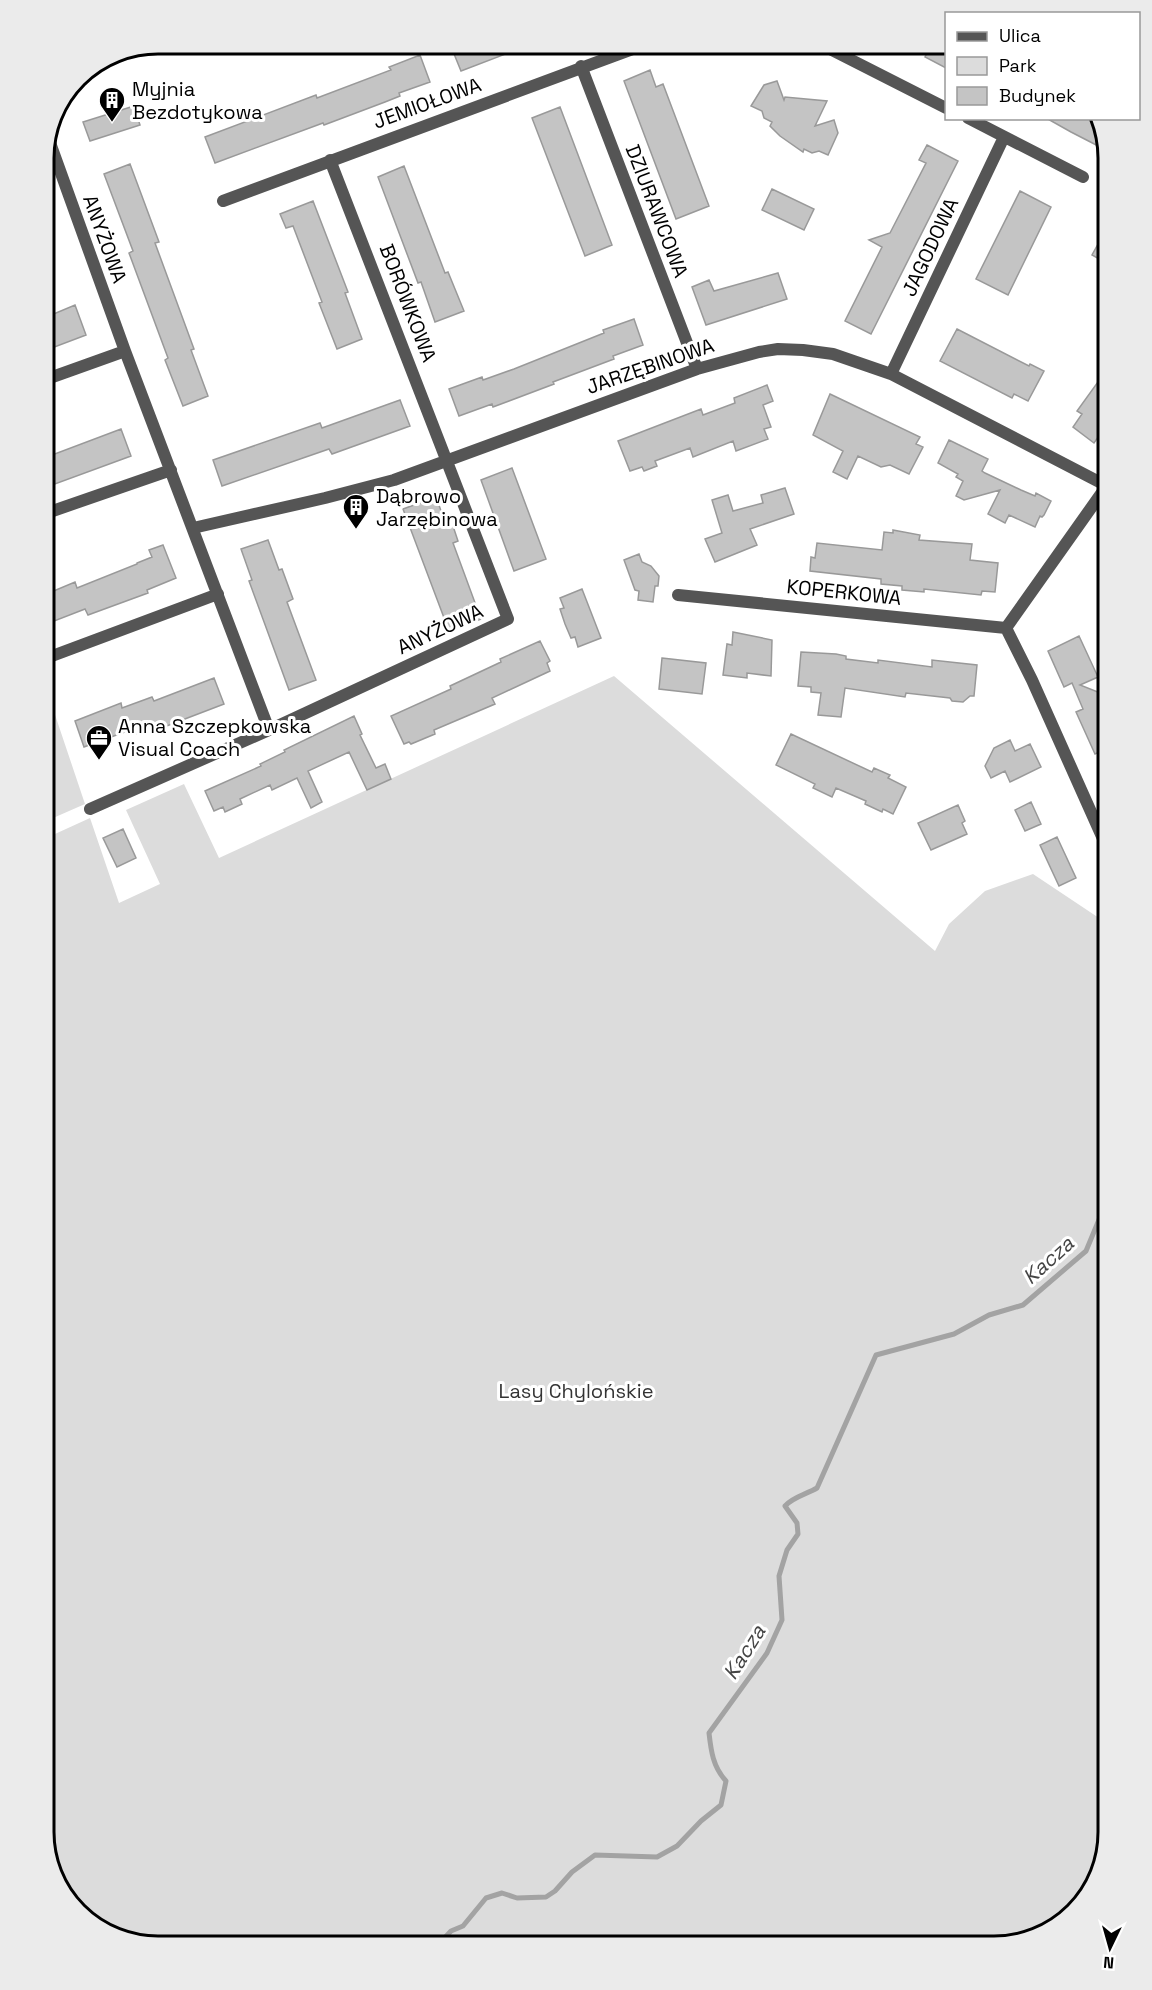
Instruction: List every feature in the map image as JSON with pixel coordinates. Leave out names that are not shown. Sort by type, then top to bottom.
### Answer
[{"type":"street","name":"JEMIOŁOWA","points":[[222,201],[616,54]]},
{"type":"street","points":[[840,54],[945,107]]},
{"type":"street","name":"DZIURAWCOWA","points":[[581,66],[696,369]]},
{"type":"street","points":[[972,120],[1083,177]]},
{"type":"street","name":"JAGODOWA","points":[[891,374],[1004,137]]},
{"type":"street","name":"ANYŻOWA","points":[[54,154],[125,351],[269,730]]},
{"type":"street","name":"BORÓWKOWA","points":[[330,160],[448,461]]},
{"type":"street","name":"JARZĘBINOWA","points":[[193,528],[394,480],[696,369],[759,352],[795,349],[833,354],[891,374],[1098,480]]},
{"type":"street","points":[[54,376],[125,351]]},
{"type":"street","name":"ANYŻOWA","points":[[90,809],[269,730],[508,619],[448,461]]},
{"type":"street","points":[[54,511],[171,471]]},
{"type":"street","points":[[1098,499],[1006,628],[1098,828]]},
{"type":"street","points":[[54,655],[218,594]]},
{"type":"street","name":"KOPERKOWA","points":[[678,595],[1006,628]]},
{"type":"green space","name":"Lasy Chylońskie","points":[[614,676],[935,951],[949,924],[985,891],[1033,874],[1098,917],[1098,1832],[1090,1872],[1072,1900],[1052,1918],[1021,1932],[994,1936],[152,1936],[112,1925],[90,1910],[72,1890],[58,1859],[54,1832],[54,834],[90,818],[119,903],[160,884],[126,810],[184,784],[219,858]]},
{"type":"green space","points":[[54,712],[85,804],[54,818]]},
{"type":"building","points":[[454,54],[505,54],[461,71]]},
{"type":"building","points":[[924,54],[945,54],[945,67],[925,57]]},
{"type":"building","points":[[420,55],[430,82],[324,125],[323,123],[215,163],[205,137],[316,95],[317,98],[391,70],[389,67]]},
{"type":"building","points":[[650,70],[656,87],[663,84],[709,206],[676,219],[624,81]]},
{"type":"building","points":[[777,81],[784,100],[785,97],[827,101],[815,126],[834,120],[838,133],[828,155],[819,151],[812,153],[804,149],[803,152],[770,126],[772,122],[764,118],[762,111],[751,106],[764,85]]},
{"type":"building","name":"Myjnia Bezdotykowa","points":[[134,106],[140,125],[90,141],[83,122]]},
{"type":"building","points":[[560,107],[612,245],[585,256],[532,118]]},
{"type":"building","points":[[1050,120],[1090,120],[1097,145]]},
{"type":"building","points":[[927,145],[958,161],[871,334],[845,321],[882,247],[869,240],[890,233],[926,163],[919,160]]},
{"type":"building","points":[[130,164],[159,242],[155,243],[194,349],[191,350],[208,396],[183,406],[165,360],[168,358],[129,253],[133,251],[104,174]]},
{"type":"building","points":[[404,166],[445,273],[448,272],[464,311],[435,322],[378,177]]},
{"type":"building","points":[[772,189],[814,209],[804,230],[762,210]]},
{"type":"building","points":[[1020,191],[1051,207],[1008,295],[976,279]]},
{"type":"building","points":[[313,201],[348,292],[345,293],[362,339],[337,349],[293,226],[286,228],[280,214]]},
{"type":"building","points":[[1098,244],[1098,258],[1092,255]]},
{"type":"building","points":[[778,273],[787,299],[706,325],[692,287],[709,280],[714,291]]},
{"type":"building","points":[[75,305],[86,335],[54,347],[54,314]]},
{"type":"building","points":[[634,319],[643,345],[613,356],[614,359],[553,382],[554,384],[493,407],[492,404],[459,416],[449,389],[514,369]]},
{"type":"building","points":[[957,329],[1029,366],[1030,364],[1044,371],[1028,401],[1014,394],[1012,398],[940,361]]},
{"type":"building","points":[[1098,382],[1098,437],[1094,443],[1073,427],[1082,414],[1077,411]]},
{"type":"building","points":[[767,385],[773,401],[763,405],[771,427],[764,429],[768,439],[736,451],[733,441],[693,457],[690,448],[655,461],[657,466],[644,471],[642,467],[630,471],[618,441],[701,409],[703,415],[735,403],[734,398]]},
{"type":"building","points":[[830,394],[920,437],[916,444],[923,447],[909,474],[890,465],[881,467],[858,456],[847,479],[833,472],[843,451],[813,435]]},
{"type":"building","points":[[400,400],[410,426],[332,454],[329,449],[222,486],[213,460],[320,423],[322,428]]},
{"type":"building","points":[[121,429],[131,456],[54,484],[54,454]]},
{"type":"building","points":[[949,440],[988,459],[982,471],[985,473],[1051,501],[1035,527],[1009,515],[1005,523],[988,514],[1000,490],[964,500],[956,496],[963,481],[956,477],[958,474],[938,463]]},
{"type":"building","points":[[512,468],[546,559],[514,571],[481,480]]},
{"type":"building","points":[[785,488],[794,514],[750,529],[757,545],[715,562],[705,539],[722,533],[712,500],[728,495],[733,511],[763,503],[761,495]]},
{"type":"building","points":[[436,497],[444,519],[450,517],[458,541],[453,543],[481,619],[449,631],[403,509]]},
{"type":"building","points":[[893,530],[920,535],[919,540],[972,544],[970,560],[998,563],[995,592],[982,591],[981,595],[924,589],[924,592],[902,590],[902,586],[881,584],[881,579],[810,571],[811,557],[815,558],[817,543],[882,550],[884,532],[893,533]]},
{"type":"building","points":[[268,540],[293,599],[287,602],[316,680],[289,690],[249,581],[252,580],[241,549]]},
{"type":"building","points":[[163,545],[176,578],[147,590],[148,593],[88,615],[85,609],[54,621],[54,591],[75,582],[77,588],[137,564],[152,557],[149,550]]},
{"type":"building","points":[[639,554],[642,562],[651,566],[659,576],[653,602],[638,600],[639,591],[635,590],[624,560]]},
{"type":"building","points":[[582,589],[601,638],[578,647],[575,637],[571,638],[565,624],[560,609],[564,608],[560,598]]},
{"type":"building","points":[[733,632],[772,640],[771,676],[747,673],[747,678],[723,675],[727,644],[732,645]]},
{"type":"building","points":[[1079,636],[1098,677],[1080,685],[1098,692],[1098,753],[1095,754],[1076,712],[1083,709],[1072,683],[1064,687],[1048,651]]},
{"type":"building","points":[[540,641],[550,661],[547,663],[550,671],[492,698],[495,704],[434,730],[435,734],[411,744],[409,742],[404,744],[391,716],[451,689],[450,686],[501,662],[500,659]]},
{"type":"building","points":[[801,652],[836,654],[846,656],[846,659],[878,663],[878,660],[932,667],[932,660],[977,665],[974,696],[970,696],[963,702],[952,701],[950,698],[906,693],[905,697],[845,688],[841,717],[818,715],[821,693],[811,692],[811,687],[798,686]]},
{"type":"building","points":[[662,658],[706,663],[702,694],[659,689]]},
{"type":"building","points":[[214,678],[224,704],[164,727],[163,724],[132,735],[130,730],[84,747],[75,721],[121,703],[122,708],[152,697],[154,701]]},
{"type":"building","points":[[354,716],[362,734],[360,735],[376,768],[385,764],[391,779],[367,790],[349,752],[308,771],[322,802],[311,808],[297,778],[272,790],[270,785],[240,799],[242,804],[225,812],[223,807],[214,811],[205,791],[261,766],[260,764],[285,752],[284,750]]},
{"type":"building","points":[[791,734],[872,772],[874,768],[890,775],[888,778],[906,787],[893,814],[883,809],[882,812],[865,804],[866,801],[836,788],[832,797],[813,788],[815,784],[776,765]]},
{"type":"building","points":[[1010,740],[1015,751],[1030,744],[1041,767],[1010,782],[1005,771],[991,778],[985,766],[994,748]]},
{"type":"building","points":[[1031,802],[1041,824],[1025,831],[1015,810]]},
{"type":"building","points":[[958,805],[965,821],[962,823],[967,834],[931,850],[918,823]]},
{"type":"building","points":[[123,829],[136,858],[117,867],[103,838]]},
{"type":"building","points":[[1057,837],[1076,878],[1059,886],[1040,845]]},
{"type":"waterway","name":"Kacza","points":[[446,1936],[451,1931],[463,1926],[486,1898],[502,1893],[517,1898],[546,1897],[555,1891],[572,1872],[595,1855],[657,1857],[677,1846],[701,1821],[721,1805],[726,1781],[715,1764],[709,1733],[767,1653],[782,1620],[779,1576],[787,1550],[798,1534],[797,1523],[785,1506],[817,1488],[876,1355],[954,1334],[989,1315],[1023,1305],[1086,1251],[1098,1222]]},
{"type":"place","name":"Myjnia Bezdotykowa","points":[[112,123]]},
{"type":"place","name":"Dąbrowo Jarzębinowa","points":[[356,530]]},
{"type":"place","name":"Anna Szczepkowska Visual Coach","points":[[99,761]]}]
